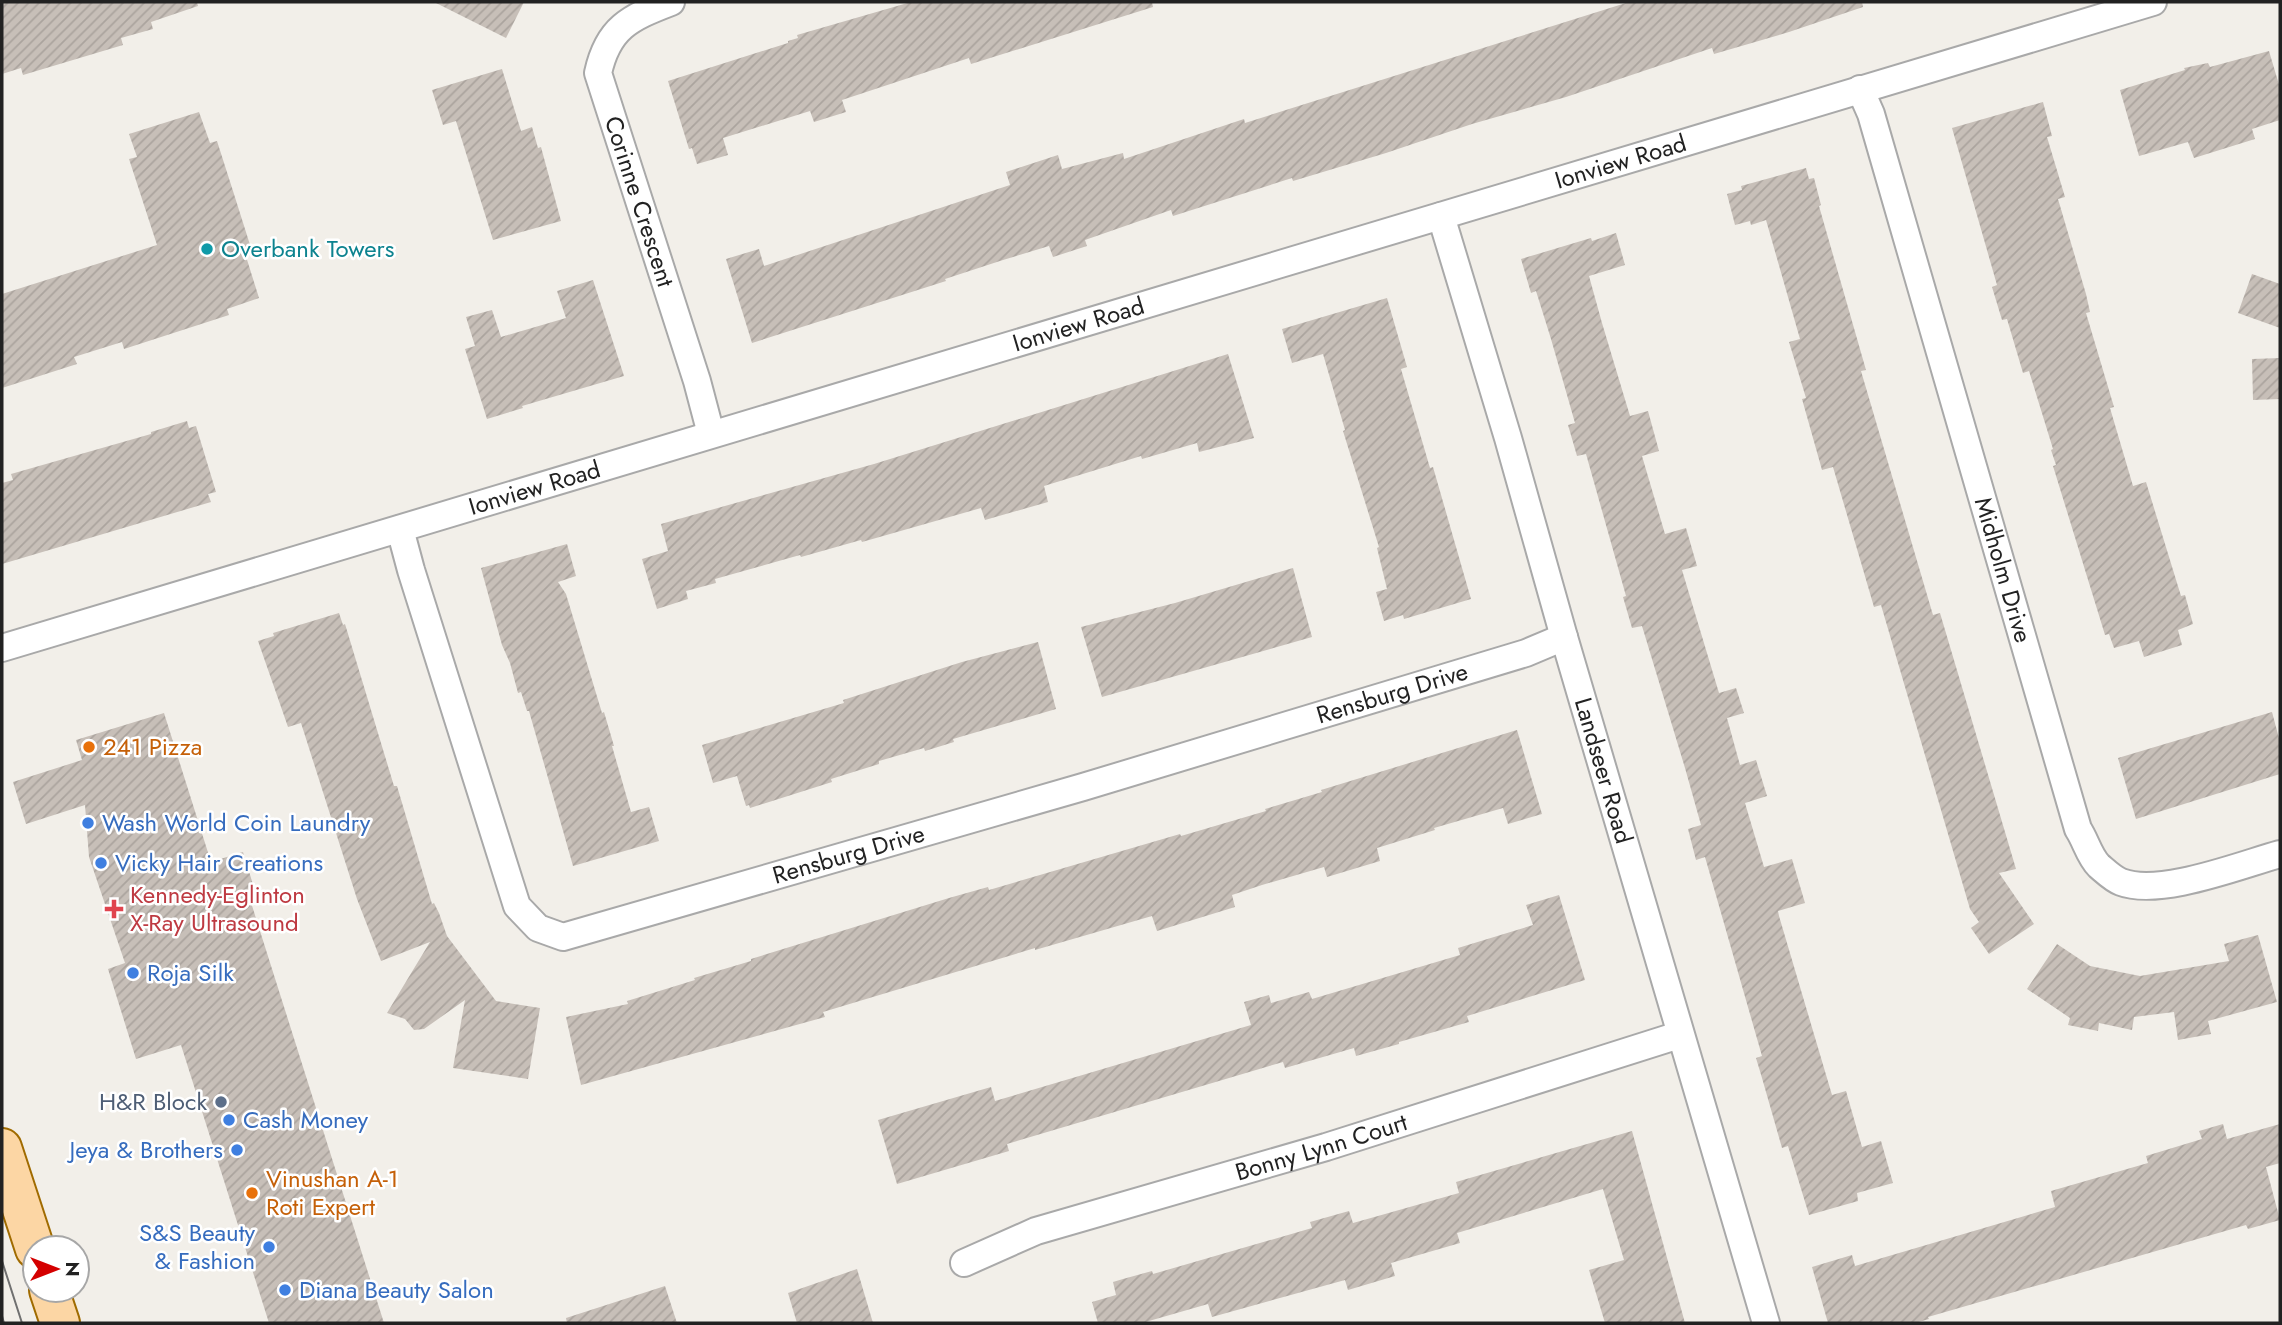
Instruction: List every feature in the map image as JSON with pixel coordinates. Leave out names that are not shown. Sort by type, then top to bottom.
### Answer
[{"type":"main road","points":[[2,1148],[30,1234]]},
{"type":"main road","points":[[54,1304],[60,1323]]},
{"type":"street","name":"Corinne Crescent","points":[[671,2],[645,12],[612,35],[603,52],[598,74],[697,381],[710,434]]},
{"type":"street","name":"Ionview Road","points":[[2,649],[1441,216],[2124,6],[2153,2]]},
{"type":"street","name":"Midholm Drive","points":[[1860,89],[1871,114],[2074,816],[2088,850],[2097,864],[2112,877],[2135,885],[2178,883],[2280,854]]},
{"type":"street","name":"Landseer Road","points":[[1441,216],[1508,438],[1679,1035],[1766,1323]]},
{"type":"street","name":"Rensburg Drive","points":[[400,529],[517,906],[538,928],[563,937],[1109,779],[1526,653],[1564,637]]},
{"type":"street","name":"Bonny Lynn Court","points":[[964,1263],[1036,1231],[1326,1147],[1679,1035]]},
{"type":"building","points":[[2,2],[197,2],[198,6],[151,22],[153,29],[121,38],[123,45],[23,75],[21,68],[2,74]]},
{"type":"building","points":[[434,2],[524,2],[506,38]]},
{"type":"building","points":[[911,2],[1152,2],[1153,7],[971,64],[969,58],[842,100],[846,112],[814,122],[810,111],[723,138],[728,155],[697,164],[692,148],[689,149],[668,81],[788,43],[798,38],[797,35]]},
{"type":"building","points":[[1629,2],[1862,2],[1863,7],[1714,54],[1712,48],[1566,97],[1293,181],[1292,178],[1173,216],[1171,210],[1085,240],[1087,246],[1053,257],[1049,246],[752,343],[726,259],[759,249],[764,266],[1010,185],[1006,172],[1058,155],[1062,169],[1123,153],[1124,159],[1244,119],[1245,123]]},
{"type":"building","points":[[2269,51],[2280,88],[2280,120],[2252,129],[2255,139],[2194,158],[2188,142],[2139,156],[2120,90],[2185,70],[2184,68],[2208,63],[2210,67]]},
{"type":"building","points":[[502,69],[521,131],[532,127],[538,148],[541,147],[561,221],[493,240],[456,121],[443,125],[432,90]]},
{"type":"building","points":[[2043,102],[2052,136],[2047,137],[2065,197],[2058,199],[2086,294],[2090,312],[2086,313],[2114,407],[2110,408],[2133,486],[2146,482],[2181,596],[2185,595],[2193,624],[2178,630],[2182,645],[2144,657],[2139,641],[2114,648],[2109,634],[2105,635],[2053,466],[2056,465],[2051,450],[2053,449],[2029,371],[2023,373],[2007,319],[2002,320],[1992,287],[1997,285],[1952,128]]},
{"type":"building","name":"Overbank Towers","points":[[199,112],[210,143],[217,141],[251,248],[244,250],[259,298],[227,309],[229,315],[124,349],[122,342],[74,357],[77,364],[2,388],[2,294],[157,245],[129,159],[137,157],[129,134]]},
{"type":"building","points":[[1806,168],[1809,179],[1814,178],[1821,205],[1819,206],[1866,370],[1861,371],[1933,615],[1940,613],[2016,869],[1999,873],[2034,924],[1989,954],[1971,928],[1979,922],[1970,909],[1881,605],[1874,607],[1833,467],[1822,470],[1802,399],[1806,398],[1789,342],[1800,339],[1766,220],[1751,225],[1750,221],[1735,225],[1727,194],[1742,190],[1741,186]]},
{"type":"building","points":[[1616,233],[1625,265],[1589,276],[1602,323],[1630,416],[1648,411],[1659,451],[1642,456],[1665,534],[1686,528],[1697,566],[1682,570],[1719,693],[1736,688],[1744,713],[1727,718],[1740,765],[1756,760],[1767,796],[1745,803],[1764,867],[1792,859],[1805,903],[1778,911],[1832,1095],[1846,1091],[1862,1147],[1881,1141],[1893,1183],[1857,1193],[1858,1201],[1809,1215],[1788,1146],[1782,1148],[1756,1058],[1762,1056],[1705,857],[1696,860],[1688,829],[1701,825],[1685,768],[1642,626],[1632,628],[1623,597],[1626,596],[1586,454],[1577,456],[1568,425],[1575,423],[1536,291],[1531,293],[1521,259]]},
{"type":"building","points":[[2252,274],[2280,284],[2280,328],[2238,313]]},
{"type":"building","points":[[593,280],[624,376],[487,419],[465,349],[475,346],[466,317],[492,310],[501,337],[566,318],[557,291]]},
{"type":"building","points":[[1387,298],[1407,367],[1401,369],[1471,599],[1404,619],[1403,615],[1384,621],[1376,592],[1387,589],[1377,548],[1379,547],[1343,431],[1345,430],[1323,354],[1292,363],[1282,329]]},
{"type":"building","points":[[1228,354],[1254,438],[1199,452],[1197,443],[1142,459],[1141,456],[1044,486],[1048,502],[985,520],[981,508],[862,542],[861,540],[801,557],[800,555],[715,579],[716,583],[686,591],[688,599],[657,609],[642,559],[668,551],[661,524],[874,464]]},
{"type":"building","points":[[2280,358],[2280,399],[2253,400],[2252,359]]},
{"type":"building","points":[[187,421],[189,428],[196,426],[216,492],[208,494],[211,502],[2,564],[2,483],[13,480],[11,474]]},
{"type":"building","points":[[567,544],[576,576],[558,582],[566,594],[602,713],[604,712],[631,812],[649,807],[659,841],[573,866],[529,711],[521,692],[518,693],[481,568]]},
{"type":"building","points":[[1293,568],[1312,637],[1102,697],[1081,627]]},
{"type":"building","points":[[339,613],[343,625],[345,624],[394,786],[397,786],[432,904],[434,903],[439,913],[447,936],[496,1001],[540,1008],[528,1079],[453,1068],[465,1000],[424,1029],[414,1030],[405,1019],[387,1013],[430,942],[381,961],[357,899],[301,723],[288,727],[258,641],[274,636],[273,633]]},
{"type":"building","points":[[1038,642],[1056,709],[953,739],[954,742],[925,751],[924,748],[879,761],[879,764],[831,779],[832,782],[750,808],[749,805],[746,806],[737,776],[713,783],[702,745],[844,703],[843,700],[962,662]]},
{"type":"building","points":[[2272,712],[2280,742],[2280,774],[2136,819],[2118,758]]},
{"type":"building","points":[[164,713],[211,862],[243,852],[255,891],[248,893],[384,1323],[269,1323],[181,1045],[136,1059],[108,969],[125,963],[89,857],[85,805],[26,824],[13,782],[82,760],[76,740]]},
{"type":"building","points":[[1517,730],[1542,814],[1508,824],[1503,808],[1377,848],[1380,861],[1327,877],[1324,867],[1232,895],[1235,907],[1157,931],[1152,916],[823,1012],[825,1017],[581,1085],[566,1017],[628,1004],[627,1001],[751,959],[949,898],[988,887],[989,890],[1266,811],[1265,809],[1322,792],[1321,790]]},
{"type":"building","points":[[1559,895],[1585,980],[1467,1016],[1469,1022],[1399,1044],[1356,1056],[1354,1048],[1285,1068],[1283,1062],[1007,1144],[1009,1151],[897,1184],[878,1120],[991,1087],[995,1101],[1251,1025],[1244,1002],[1269,995],[1271,1003],[1309,992],[1312,999],[1460,955],[1458,948],[1533,925],[1526,905]]},
{"type":"building","points":[[2258,935],[2277,1002],[2208,1021],[2211,1034],[2178,1040],[2174,1012],[2134,1017],[2132,1030],[2099,1023],[2098,1031],[2068,1025],[2070,1018],[2027,989],[2057,944],[2090,966],[2140,976],[2229,961],[2224,944]]},
{"type":"building","points":[[2223,1124],[2227,1139],[2280,1124],[2280,1163],[2266,1167],[2280,1220],[2248,1229],[2246,1225],[1915,1323],[1828,1323],[1812,1267],[1852,1255],[1855,1266],[2055,1207],[2051,1191],[2148,1163],[2146,1156],[2202,1139],[2199,1131]]},
{"type":"building","points":[[1632,1131],[1685,1323],[1605,1323],[1589,1270],[1624,1260],[1603,1189],[1457,1233],[1460,1243],[1391,1263],[1395,1276],[1348,1290],[1345,1280],[1212,1317],[1208,1304],[1142,1323],[1098,1323],[1092,1302],[1116,1295],[1113,1282],[1152,1271],[1153,1274],[1312,1228],[1310,1222],[1349,1211],[1353,1223],[1459,1193],[1456,1182]]},
{"type":"building","points":[[857,1269],[873,1323],[797,1323],[788,1293]]},
{"type":"building","points":[[665,1286],[677,1323],[567,1323],[566,1318]]},
{"type":"tram line","points":[[2,1261],[22,1323]]},
{"type":"tram line","points":[[2,1316],[4,1323]]},
{"type":"place","name":"Overbank Towers","points":[[207,249]]},
{"type":"place","name":"241 Pizza","points":[[89,747]]},
{"type":"place","name":"Wash World Coin Laundry","points":[[88,823]]},
{"type":"place","name":"Vicky Hair Creations","points":[[101,863]]},
{"type":"place","name":"Kennedy-Eglinton X-Ray Ultrasound","points":[[114,909]]},
{"type":"place","name":"Roja Silk","points":[[133,973]]},
{"type":"place","name":"H&R Block","points":[[221,1102]]},
{"type":"place","name":"Cash Money","points":[[229,1120]]},
{"type":"place","name":"Jeya & Brothers","points":[[237,1150]]},
{"type":"place","name":"Vinushan A-1 Roti Expert","points":[[252,1193]]},
{"type":"place","name":"S&S Beauty & Fashion","points":[[269,1247]]},
{"type":"place","name":"Diana Beauty Salon","points":[[285,1290]]}]
